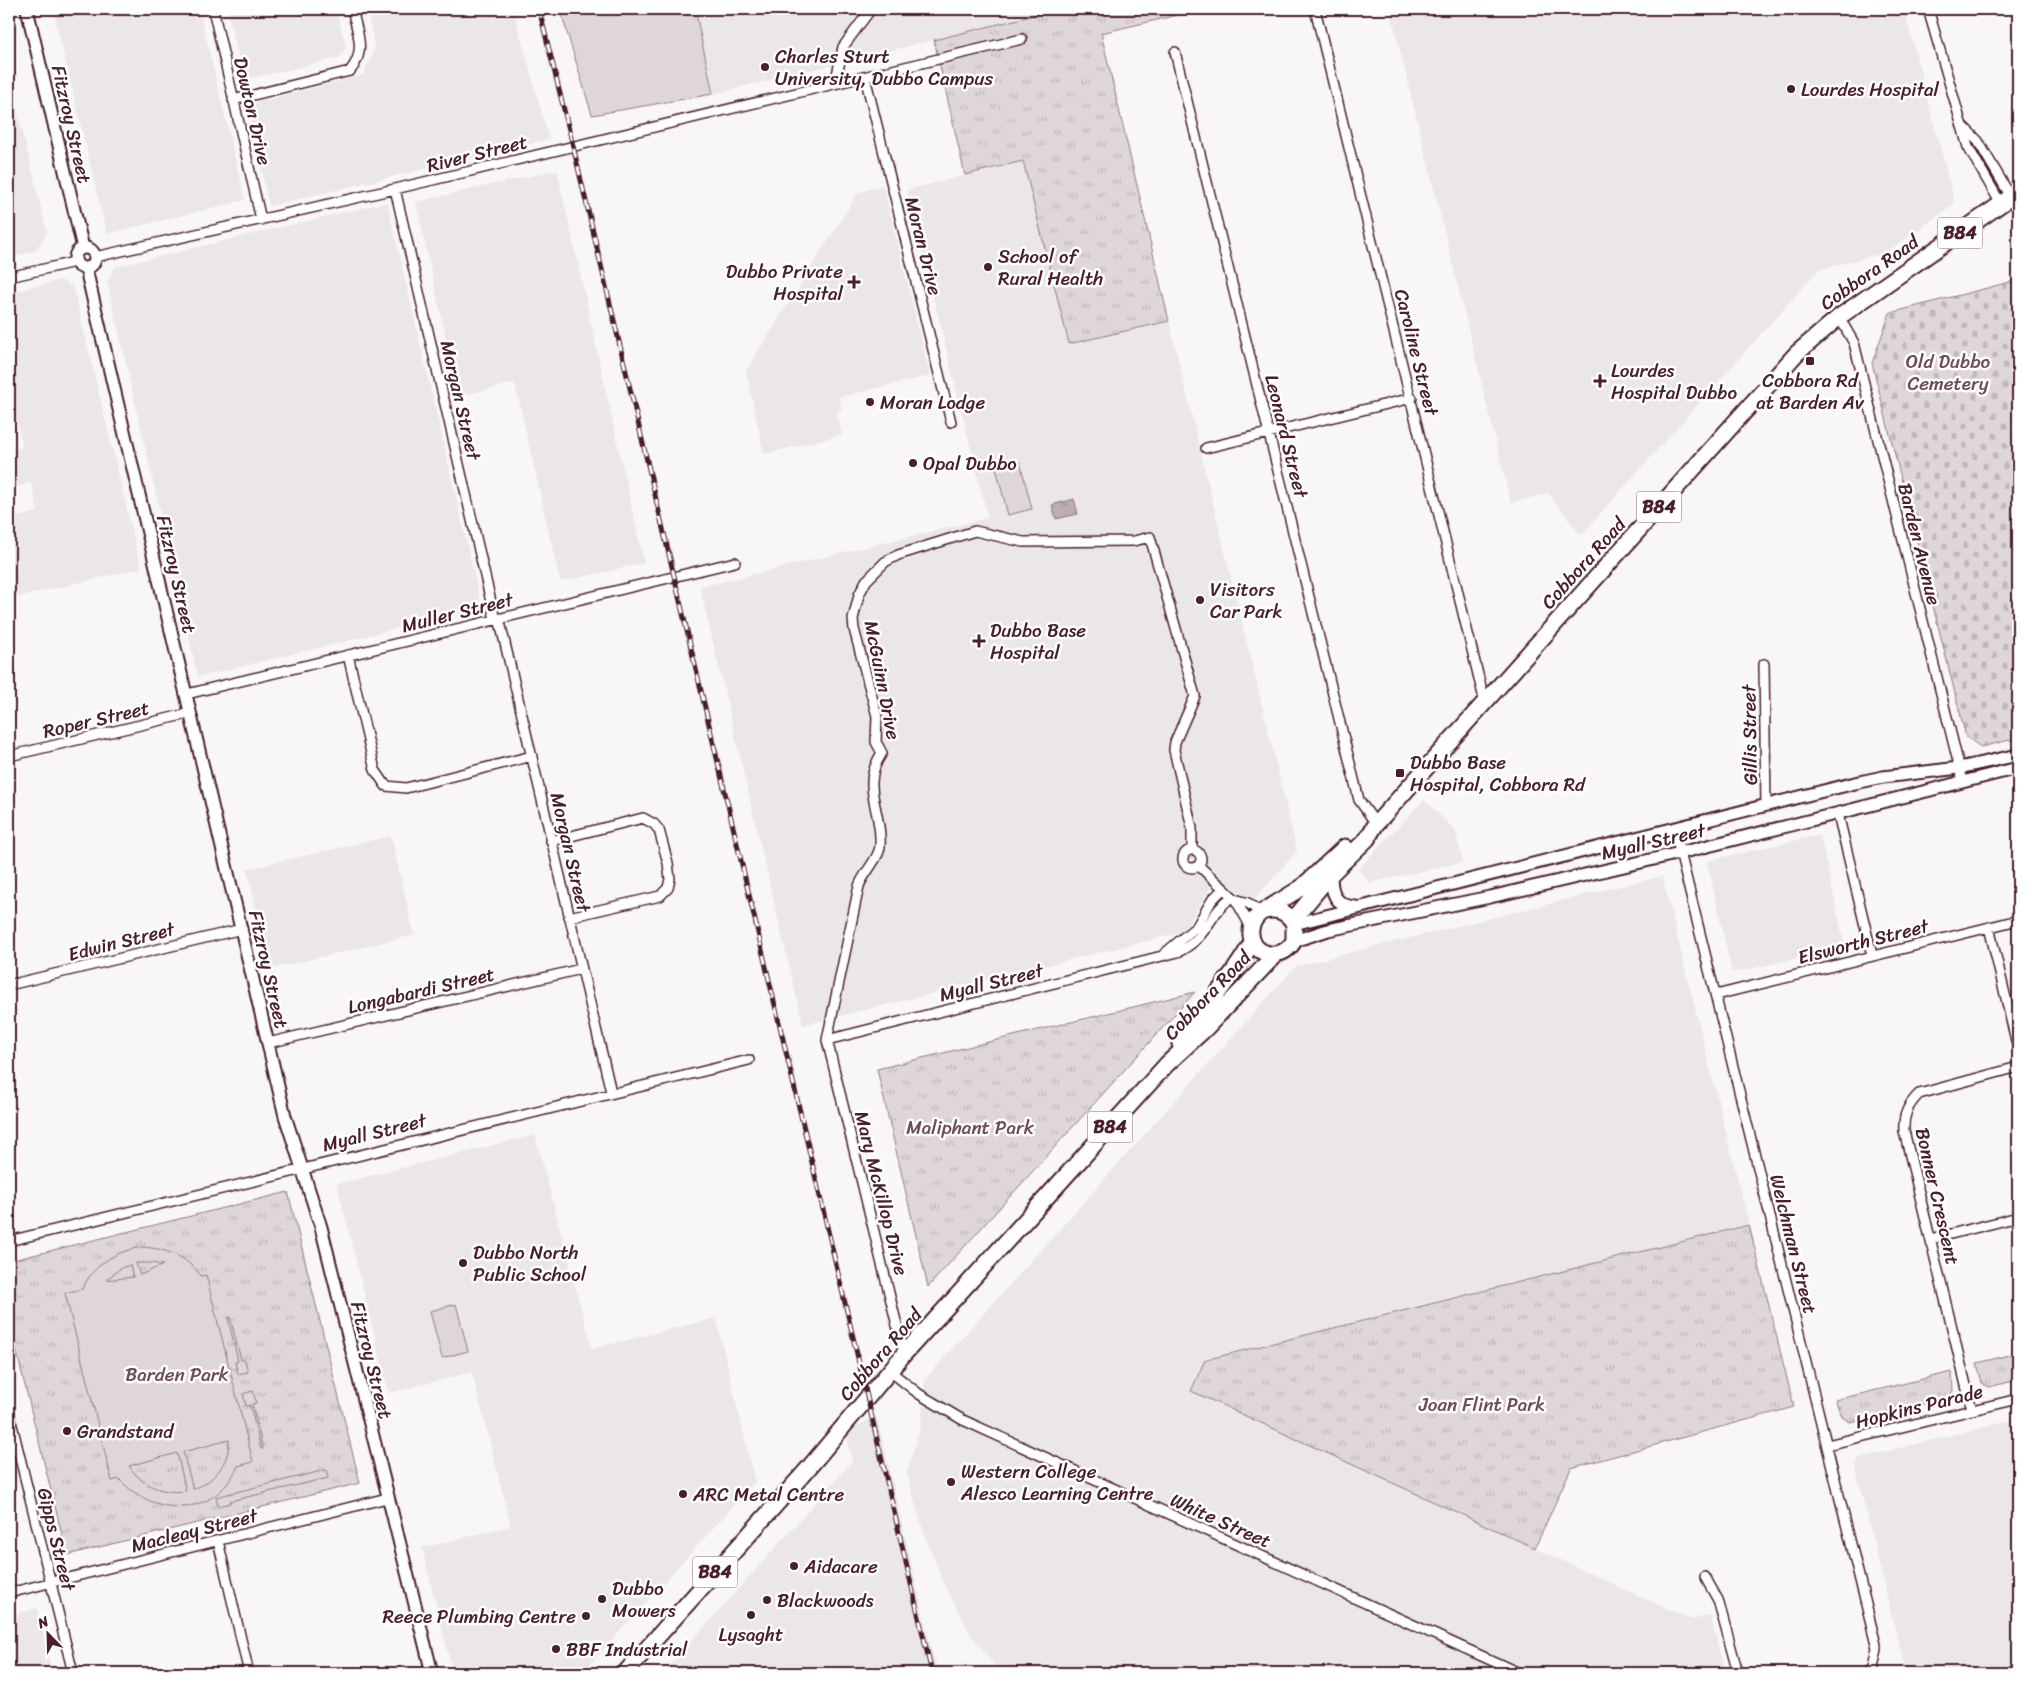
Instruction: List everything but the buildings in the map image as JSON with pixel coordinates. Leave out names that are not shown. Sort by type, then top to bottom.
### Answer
[{"type":"main road","name":"Cobbora Road","points":[[1293,922],[1332,874],[1367,839],[1376,824],[1790,361],[1815,336],[1839,318],[2010,198]]},
{"type":"main road","name":"Cobbora Road","points":[[1263,912],[1301,888],[1361,832],[1376,824]]},
{"type":"main road","points":[[1263,912],[1283,912],[1293,922],[1294,940]]},
{"type":"main road","name":"B84","points":[[1252,934],[1255,919],[1263,912]]},
{"type":"main road","name":"Cobbora Road","points":[[1167,1064],[1199,1014],[1243,960],[1252,934]]},
{"type":"main road","points":[[1252,934],[1262,952],[1275,955]]},
{"type":"main road","name":"B84","points":[[1275,955],[1286,950],[1294,940]]},
{"type":"main road","name":"Cobbora Road","points":[[628,1672],[806,1471],[904,1354],[1167,1064],[1205,1029],[1275,955]]},
{"type":"street","name":"Fitzroy Street","points":[[26,9],[83,248]]},
{"type":"street","name":"Dowton Drive","points":[[213,9],[261,220]]},
{"type":"street","points":[[234,100],[350,71],[360,57],[360,45],[352,9]]},
{"type":"street","points":[[835,84],[843,47],[871,9]]},
{"type":"street","name":"Caroline Street","points":[[1315,9],[1412,398],[1485,703]]},
{"type":"street","points":[[1928,9],[1962,125],[1978,141],[2010,198]]},
{"type":"street","name":"River Street","points":[[95,257],[396,189],[1022,39]]},
{"type":"street","name":"Leonard Street","points":[[1175,52],[1359,800],[1376,824]]},
{"type":"street","name":"Moran Drive","points":[[866,77],[951,422]]},
{"type":"street","name":"Morgan Street","points":[[396,189],[532,756],[610,1092]]},
{"type":"street","points":[[83,248],[91,250],[95,257],[92,266],[86,269],[80,268],[75,262],[75,254],[83,248]]},
{"type":"street","points":[[9,277],[75,262]]},
{"type":"street","name":"Fitzroy Street","points":[[86,269],[285,1116],[321,1227],[432,1673]]},
{"type":"street","name":"Barden Avenue","points":[[1839,318],[1854,343],[1963,782]]},
{"type":"street","points":[[1206,448],[1412,398]]},
{"type":"street","name":"McGuinn Drive","points":[[827,1040],[859,886],[863,874],[880,846],[872,784],[874,764],[882,753],[876,742],[878,716],[854,629],[854,613],[859,595],[866,581],[885,562],[898,555],[975,530],[1023,542],[1134,541],[1150,537],[1195,696],[1175,742],[1174,750],[1192,828],[1192,850]]},
{"type":"street","name":"Muller Street","points":[[187,694],[735,562]]},
{"type":"street","points":[[348,656],[376,770],[386,786],[406,788],[532,756]]},
{"type":"street","name":"Gillis Street","points":[[1764,664],[1766,805]]},
{"type":"street","name":"Roper Street","points":[[9,756],[191,713]]},
{"type":"street","name":"Myall Street","points":[[1293,922],[1363,907],[1883,776],[1959,768],[2018,755]]},
{"type":"street","name":"Myall Street","points":[[1294,940],[1328,930],[1480,899],[1680,853],[2018,768]]},
{"type":"street","points":[[1838,814],[1872,955]]},
{"type":"street","points":[[551,841],[643,818],[654,824],[659,830],[666,856],[670,879],[668,888],[660,896],[569,917]]},
{"type":"street","name":"Welchman Street","points":[[1674,828],[1877,1649],[1870,1671]]},
{"type":"street","points":[[1192,850],[1198,851],[1201,856],[1199,866],[1192,869],[1184,864],[1184,855],[1192,850]]},
{"type":"street","points":[[1199,866],[1233,898],[1252,934]]},
{"type":"street","points":[[1332,874],[1333,895],[1339,903],[1346,906],[1363,907]]},
{"type":"street","name":"Myall Street","points":[[1162,956],[1198,926],[1212,900],[1223,888]]},
{"type":"street","points":[[1233,898],[1248,903],[1263,912]]},
{"type":"street","name":"Myall Street","points":[[827,1040],[1129,966],[1178,952],[1197,941],[1210,926],[1220,906],[1233,898]]},
{"type":"street","name":"Elsworth Street","points":[[1716,995],[2018,920]]},
{"type":"street","points":[[1989,927],[2018,1049]]},
{"type":"street","name":"Edwin Street","points":[[9,985],[242,929]]},
{"type":"street","name":"Longabardi Street","points":[[268,1043],[581,969]]},
{"type":"street","name":"Mary McKillop Drive","points":[[827,1040],[904,1354]]},
{"type":"street","name":"Myall Street","points":[[9,1241],[610,1092],[749,1060]]},
{"type":"street","name":"Bonner Crescent","points":[[1972,1410],[1904,1131],[1903,1120],[1906,1110],[1918,1094],[1930,1089],[2018,1066]]},
{"type":"street","points":[[1931,1239],[2018,1218]]},
{"type":"street","name":"White Street","points":[[890,1371],[919,1394],[963,1420],[1519,1673]]},
{"type":"street","name":"Hopkins Parade","points":[[1827,1446],[2018,1399]]},
{"type":"street","name":"Gipps Street","points":[[9,1412],[73,1673]]},
{"type":"street","name":"Macleay Street","points":[[9,1593],[387,1498]]},
{"type":"street","points":[[218,1541],[249,1673]]},
{"type":"street","points":[[1704,1577],[1718,1600],[1738,1673]]},
{"type":"shaded area","points":[[53,9],[199,9],[245,200],[107,234]]},
{"type":"shaded area","points":[[227,9],[336,9],[346,47],[339,58],[253,78],[242,71]]},
{"type":"shaded area","points":[[367,9],[513,9],[549,139],[269,206],[248,105],[363,75],[375,49]]},
{"type":"shaded area","name":"Charles Sturt University, Dubbo Campus","points":[[695,9],[1059,9],[713,94]]},
{"type":"shaded area","name":"Lourdes Hospital Dubbo","points":[[1390,9],[1904,9],[1954,200],[1952,206],[1885,253],[1819,269],[1581,535],[1548,493],[1511,503]]},
{"type":"shaded area","points":[[9,77],[47,232],[35,251],[9,257]]},
{"type":"shaded area","name":"Dubbo Base Hospital","points":[[1023,161],[1069,344],[1169,321],[1297,851],[1253,901],[1217,877],[1183,932],[803,1025],[700,587],[988,518],[907,190]]},
{"type":"shaded area","points":[[557,170],[644,563],[560,582],[515,383],[459,396],[416,202]]},
{"type":"shaded area","name":"Dubbo Private Hospital","points":[[883,185],[930,376],[839,397],[842,409],[836,411],[842,435],[764,454],[746,371],[858,193]]},
{"type":"shaded area","points":[[387,202],[481,604],[477,609],[198,677],[107,281],[115,267]]},
{"type":"shaded area","points":[[60,280],[73,286],[141,568],[9,599],[9,519],[38,512],[31,483],[9,489],[9,451],[23,447],[17,421],[9,423],[9,293]]},
{"type":"shaded area","points":[[1424,800],[1455,830],[1463,862],[1369,883],[1358,869]]},
{"type":"shaded area","points":[[1820,835],[1845,947],[1732,973],[1707,861]]},
{"type":"shaded area","points":[[391,836],[414,935],[270,969],[247,869]]},
{"type":"shaded area","points":[[1662,876],[1749,1225],[1205,1360],[1191,1391],[1692,1620],[1710,1615],[1725,1673],[1000,1673],[970,1633],[944,1584],[925,1536],[912,1493],[907,1472],[921,1426],[925,1379],[1296,966]]},
{"type":"shaded area","points":[[535,1135],[592,1349],[716,1318],[755,1482],[582,1673],[453,1673],[422,1548],[511,1526],[472,1372],[389,1393],[337,1184]]},
{"type":"shaded area","points":[[877,1417],[932,1652],[939,1673],[663,1673],[852,1462],[847,1436],[859,1425]]},
{"type":"shaded area","points":[[2018,1419],[2018,1667],[1992,1673],[1906,1673],[1855,1466],[1859,1458]]},
{"type":"shaded area","points":[[37,1608],[52,1673],[9,1673],[9,1616]]},
{"type":"green space","points":[[560,9],[695,9],[713,94],[592,115]]},
{"type":"green space","points":[[1059,9],[1204,9],[1101,33],[1169,321],[1069,344],[1023,161],[965,175],[934,40]]},
{"type":"green space","name":"Old Dubbo Cemetery","points":[[2018,280],[2018,738],[1981,747],[1966,737],[1872,363],[1890,313]]},
{"type":"green space","points":[[1020,462],[1032,509],[1008,515],[996,468]]},
{"type":"green space","name":"Maliphant Park","points":[[1195,992],[928,1287],[877,1069]]},
{"type":"green space","name":"Barden Park","points":[[288,1192],[360,1483],[67,1555],[9,1321],[9,1261]]},
{"type":"green space","name":"Joan Flint Park","points":[[1749,1225],[1794,1407],[1571,1468],[1535,1548],[1191,1391],[1205,1360]]},
{"type":"green space","points":[[143,1247],[168,1252],[189,1263],[201,1276],[206,1275],[253,1462],[238,1466],[228,1483],[215,1495],[200,1503],[183,1507],[166,1506],[150,1501],[134,1492],[119,1479],[112,1481],[65,1293],[82,1289],[100,1265],[115,1255]],"holes":[[[136,1263],[163,1265],[140,1275]],[[130,1265],[133,1277],[106,1280],[121,1268]],[[229,1440],[227,1456],[219,1470],[207,1482],[193,1489],[183,1452]],[[177,1453],[186,1491],[177,1492],[154,1487],[140,1479],[129,1466]]]},
{"type":"green space","points":[[456,1304],[468,1351],[442,1358],[430,1311]]},
{"type":"green space","points":[[230,1317],[241,1360],[245,1360],[248,1372],[238,1374],[235,1362],[238,1361],[228,1318]]},
{"type":"green space","points":[[2018,1353],[2018,1380],[1989,1387],[1982,1383],[1977,1363]]},
{"type":"green space","points":[[1952,1372],[1953,1391],[1948,1398],[1850,1422],[1843,1418],[1835,1400]]},
{"type":"green space","points":[[253,1391],[256,1403],[252,1404],[263,1449],[261,1449],[250,1405],[246,1406],[243,1394]]},
{"type":"green space","points":[[326,1470],[328,1478],[230,1501],[230,1503],[218,1506],[216,1497]]},
{"type":"water","points":[[1074,499],[1078,514],[1056,519],[1052,505]]},
{"type":"railway","points":[[539,9],[573,146],[932,1673]]},
{"type":"place","name":"Charles Sturt University, Dubbo Campus","points":[[765,67]]},
{"type":"place","name":"Lourdes Hospital","points":[[1791,89]]},
{"type":"place","name":"School of Rural Health","points":[[988,267]]},
{"type":"place","name":"Dubbo Private Hospital","points":[[854,282]]},
{"type":"place","name":"Cobbora Rd at Barden Av","points":[[1810,361]]},
{"type":"place","name":"Lourdes Hospital Dubbo","points":[[1600,381]]},
{"type":"place","name":"Moran Lodge","points":[[870,402]]},
{"type":"place","name":"Opal Dubbo","points":[[913,463]]},
{"type":"place","name":"Visitors Car Park","points":[[1200,600]]},
{"type":"place","name":"Dubbo Base Hospital","points":[[979,641]]},
{"type":"place","name":"Dubbo Base Hospital, Cobbora Rd","points":[[1400,773]]},
{"type":"place","name":"Dubbo North Public School","points":[[463,1263]]},
{"type":"place","name":"Grandstand","points":[[67,1431]]},
{"type":"place","name":"Western College Alesco Learning Centre","points":[[951,1482]]},
{"type":"place","name":"ARC Metal Centre","points":[[683,1494]]},
{"type":"place","name":"Aidacare","points":[[794,1566]]},
{"type":"place","name":"Dubbo Mowers","points":[[602,1599]]},
{"type":"place","name":"Blackwoods","points":[[767,1600]]},
{"type":"place","name":"Lysaght","points":[[751,1615]]},
{"type":"place","name":"Reece Plumbing Centre","points":[[586,1616]]},
{"type":"place","name":"BBF Industrial","points":[[556,1649]]}]
